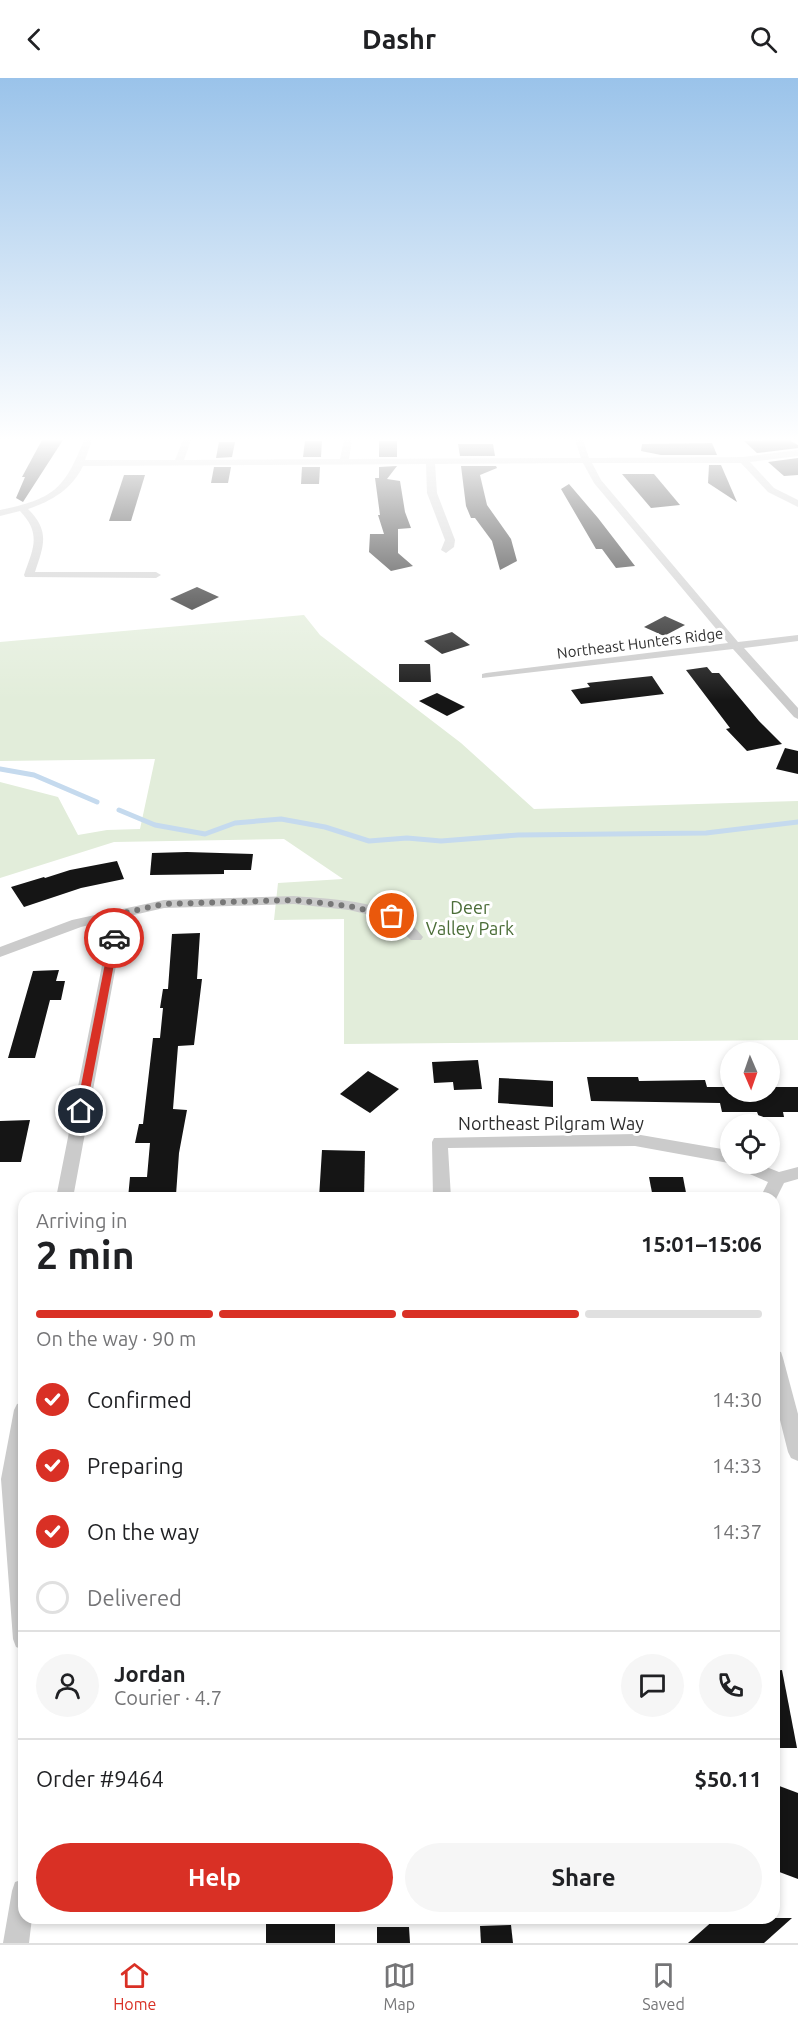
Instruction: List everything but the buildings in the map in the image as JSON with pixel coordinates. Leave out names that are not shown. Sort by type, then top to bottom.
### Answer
[{"type":"street","points":[[38,527],[41,532],[40,541],[29,575],[156,575]]},
{"type":"street","points":[[445,527],[450,540],[446,550]]},
{"type":"street","points":[[636,527],[736,646],[798,715]]},
{"type":"street","name":"Northeast Hunters Ridge","points":[[486,676],[798,638]]},
{"type":"street","points":[[0,952],[76,923],[164,904],[294,900],[349,906],[392,916],[416,938]]},
{"type":"street","points":[[65,1192],[119,914]]},
{"type":"street","name":"Northeast Pilgram Way","points":[[442,1192],[440,1142],[634,1140],[720,1155]]},
{"type":"street","points":[[766,1174],[778,1179],[798,1173]]},
{"type":"street","points":[[772,1192],[778,1179]]},
{"type":"street","points":[[780,1387],[798,1452]]},
{"type":"street","points":[[18,1442],[11,1479],[18,1565]]},
{"type":"street","points":[[16,1943],[19,1924]]},
{"type":"green space","name":"Deer Valley Park","points":[[304,615],[320,635],[461,743],[534,809],[798,801],[798,1040],[344,1044],[344,919],[274,920],[278,883],[343,879],[284,839],[114,842],[0,878],[0,782],[58,797],[78,835],[107,830],[140,829],[155,759],[0,761],[0,642]]},
{"type":"waterway","points":[[0,769],[34,775],[97,802]]},
{"type":"waterway","points":[[119,810],[155,825],[205,834],[235,823],[281,819],[325,827],[369,841],[407,838],[441,841],[518,835],[706,833],[798,822]]},
{"type":"way so far","points":[[114,938],[119,914],[164,904],[294,900],[349,906],[392,916]]},
{"type":"route","points":[[81,1111],[114,938]]}]
